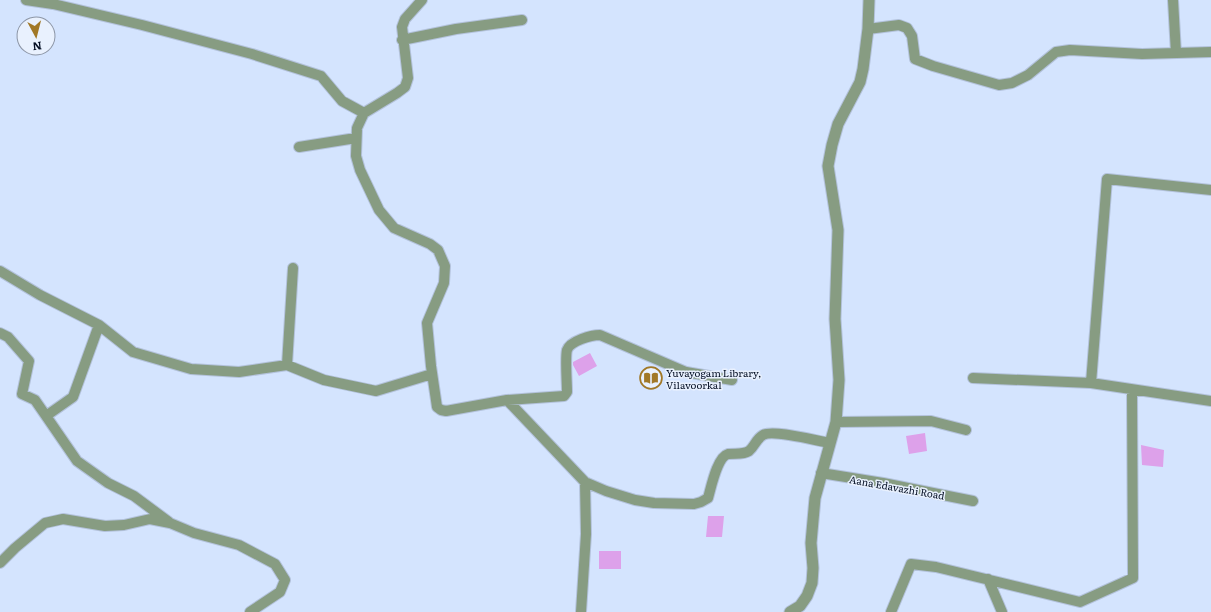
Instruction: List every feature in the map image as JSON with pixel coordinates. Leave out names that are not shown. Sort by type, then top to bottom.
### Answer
[{"type":"street","points":[[26,0],[53,4],[142,25],[252,54],[322,76],[342,101],[364,113]]},
{"type":"street","points":[[422,0],[405,19],[402,27],[402,40],[408,78],[405,87],[364,113],[357,128],[356,156],[360,170],[379,210],[394,228],[430,244],[438,250],[445,266],[444,283],[427,323],[437,407],[446,411],[507,400],[564,396],[567,392],[567,351],[571,344],[592,336],[600,335],[686,372],[732,380]]},
{"type":"street","points":[[790,612],[800,606],[807,596],[812,583],[813,568],[811,542],[815,498],[836,422],[839,380],[835,319],[838,230],[828,166],[838,124],[860,82],[868,29],[869,0]]},
{"type":"street","points":[[1173,0],[1176,53]]},
{"type":"street","points":[[402,40],[456,29],[522,20]]},
{"type":"street","points":[[868,29],[899,25],[907,28],[912,36],[915,59],[933,66],[999,85],[1012,83],[1028,75],[1056,52],[1070,50],[1142,54],[1211,52]]},
{"type":"street","points":[[300,147],[356,138]]},
{"type":"street","points":[[1091,384],[1107,179],[1211,190]]},
{"type":"street","points":[[287,364],[293,268]]},
{"type":"street","points":[[0,271],[40,295],[99,324],[133,352],[191,369],[239,372],[287,364],[324,380],[376,391],[432,374]]},
{"type":"street","points":[[46,416],[73,397],[99,324]]},
{"type":"street","points":[[0,332],[8,337],[29,361],[22,394],[35,400],[77,461],[108,482],[134,496],[170,523]]},
{"type":"street","points":[[973,378],[1091,384],[1211,401]]},
{"type":"street","points":[[891,612],[911,564],[936,566],[1080,602],[1133,578],[1132,390]]},
{"type":"street","points":[[507,400],[585,482],[606,491],[635,500],[654,503],[694,504],[708,498],[719,461],[726,455],[742,453],[749,450],[757,438],[765,433],[775,433],[830,444]]},
{"type":"street","points":[[836,422],[931,421],[966,430]]},
{"type":"street","name":"Aana Edavazhi Road","points":[[821,473],[973,501]]},
{"type":"street","points":[[582,612],[586,534],[585,482]]},
{"type":"street","points":[[0,563],[15,548],[45,523],[63,519],[105,526],[124,525],[150,519],[170,523],[194,533],[239,544],[275,564],[284,580],[280,592],[250,612]]},
{"type":"street","points":[[988,579],[1002,612]]},
{"type":"building","points":[[590,353],[597,366],[579,376],[573,362]]},
{"type":"building","points":[[925,433],[927,451],[909,454],[906,436]]},
{"type":"building","points":[[1141,445],[1164,450],[1163,467],[1142,465]]},
{"type":"building","points":[[708,516],[724,516],[722,537],[706,537]]},
{"type":"building","points":[[599,551],[621,551],[621,569],[599,569]]},
{"type":"place","name":"Yuvayogam Library, Vilavoorkal","points":[[651,378]]}]
